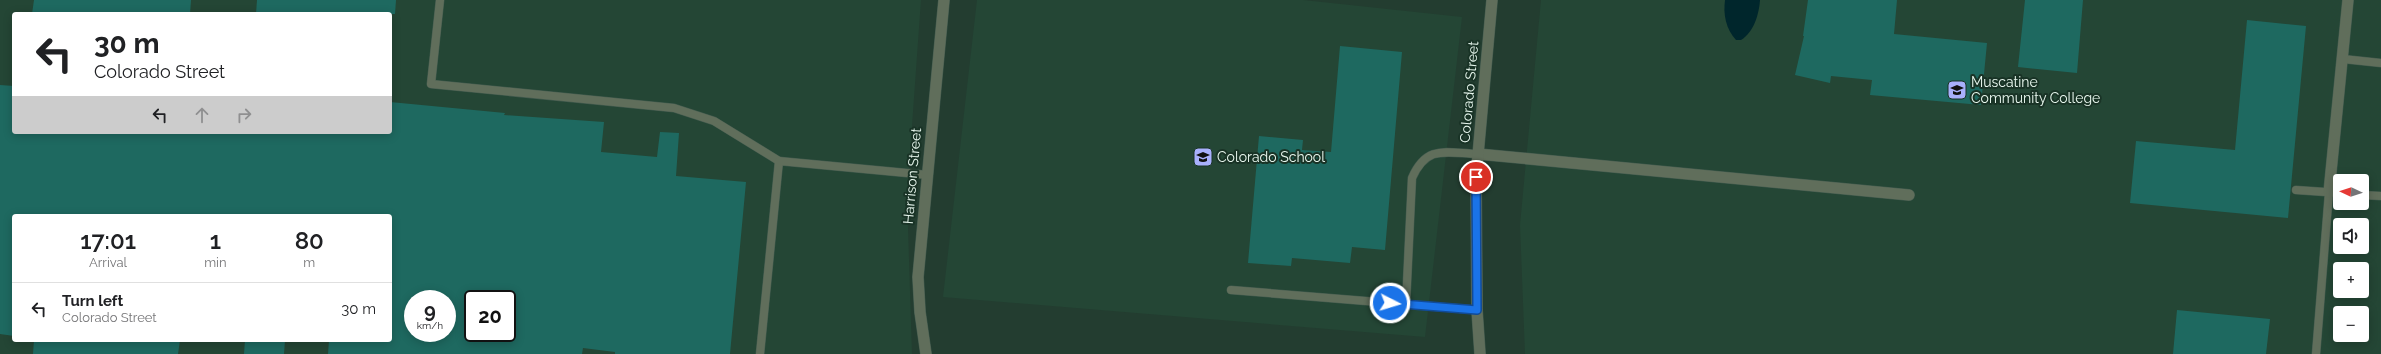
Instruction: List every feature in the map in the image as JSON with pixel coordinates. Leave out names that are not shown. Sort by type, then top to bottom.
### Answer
[{"type":"street","name":"Harrison Street","points":[[926,354],[920,312],[918,277],[944,0]]},
{"type":"street","name":"Colorado Street","points":[[1480,354],[1477,310],[1478,154],[1492,0]]},
{"type":"street","points":[[2336,174],[2342,59],[2348,0]]},
{"type":"street","points":[[1478,154],[1909,195]]},
{"type":"lane","points":[[440,0],[431,84],[674,108],[714,121],[780,161],[928,175]]},
{"type":"lane","points":[[2342,59],[2381,63]]},
{"type":"lane","points":[[1406,304],[1412,178],[1418,164],[1426,157],[1437,153],[1478,154]]},
{"type":"lane","points":[[760,354],[780,161]]},
{"type":"lane","points":[[2296,190],[2333,193]]},
{"type":"lane","points":[[2369,195],[2381,196]]},
{"type":"lane","points":[[2316,354],[2333,210]]},
{"type":"lane","points":[[1231,290],[1477,310]]},
{"type":"shaded area","points":[[0,0],[921,0],[907,196],[912,354],[0,354]]},
{"type":"shaded area","name":"Colorado School","points":[[977,0],[1303,0],[1462,17],[1425,337],[943,297]]},
{"type":"shaded area","name":"Muscatine Community College","points":[[1541,0],[2381,0],[2381,354],[1525,354],[1520,225]]},
{"type":"water","points":[[1725,0],[1760,0],[1755,22],[1746,37],[1741,40],[1736,40],[1728,26],[1724,11]]},
{"type":"building","points":[[34,0],[191,0],[190,12],[32,12]]},
{"type":"building","points":[[257,0],[396,0],[395,14],[392,14],[392,12],[256,12]]},
{"type":"building","points":[[1808,0],[1897,0],[1894,34],[1987,43],[1981,105],[1870,95],[1872,80],[1831,76],[1830,83],[1795,75],[1804,36]]},
{"type":"building","points":[[2025,0],[2083,0],[2077,73],[2018,67]]},
{"type":"building","points":[[2247,20],[2306,26],[2288,218],[2130,203],[2136,141],[2235,150]]},
{"type":"building","points":[[1340,46],[1402,52],[1385,250],[1352,247],[1350,263],[1292,258],[1291,266],[1248,263],[1259,136],[1303,140],[1302,150],[1331,152]]},
{"type":"building","points":[[0,85],[12,86],[12,134],[392,134],[392,102],[505,113],[504,115],[604,122],[601,152],[657,157],[660,132],[679,133],[676,176],[746,182],[730,354],[615,354],[615,352],[583,348],[582,354],[328,354],[329,342],[392,342],[392,214],[12,214],[12,336],[0,334]]},
{"type":"building","points":[[2177,310],[2270,319],[2266,354],[2173,354]]},
{"type":"building","points":[[34,342],[180,342],[178,354],[33,354]]},
{"type":"building","points":[[245,342],[285,342],[284,354],[244,354]]},
{"type":"place","name":"Muscatine Community College","points":[[1957,90]]},
{"type":"place","name":"Colorado School","points":[[1203,157]]},
{"type":"route","points":[[1390,303],[1477,310],[1476,177]]}]
